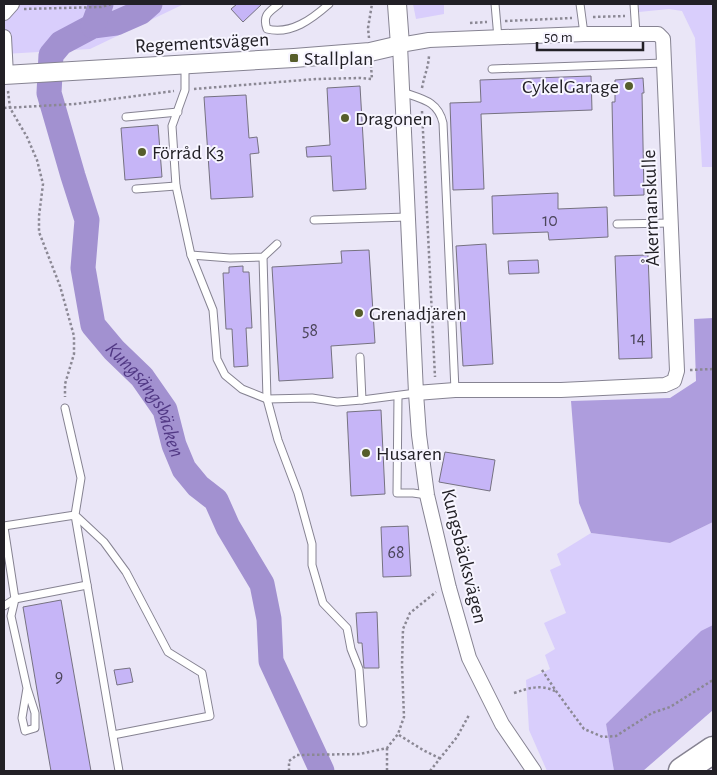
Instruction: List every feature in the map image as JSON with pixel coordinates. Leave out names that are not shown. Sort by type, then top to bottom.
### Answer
[{"type":"highway","points":[[682,771],[713,750]]},
{"type":"street","name":"Kungsbäcksvägen","points":[[397,4],[418,435],[426,495],[468,658],[502,724],[534,771]]},
{"type":"street","points":[[4,14],[16,7]]},
{"type":"street","name":"Åkermanskulle","points":[[400,45],[429,40],[584,34],[658,34],[663,39],[677,371]]},
{"type":"street","name":"Regementsvägen","points":[[4,37],[5,75],[370,52],[400,45]]},
{"type":"street","points":[[416,393],[436,390],[561,390],[665,386],[674,380],[677,371]]},
{"type":"lane","points":[[279,4],[266,15],[264,21],[267,29],[277,32],[293,28],[319,13],[329,4]]},
{"type":"lane","points":[[495,4],[498,38]]},
{"type":"lane","points":[[580,4],[584,34]]},
{"type":"lane","points":[[634,4],[636,34]]},
{"type":"lane","points":[[492,69],[664,63]]},
{"type":"lane","points":[[185,64],[185,90],[172,126],[176,186],[191,256],[213,310],[217,358],[224,375],[242,389],[267,399],[312,398],[336,402],[416,393]]},
{"type":"lane","points":[[402,92],[434,105],[441,112],[444,123],[455,390]]},
{"type":"lane","points":[[126,117],[178,112]]},
{"type":"lane","points":[[136,189],[176,186]]},
{"type":"lane","points":[[314,220],[407,217]]},
{"type":"lane","points":[[617,224],[671,223]]},
{"type":"lane","points":[[191,256],[263,257],[277,244]]},
{"type":"lane","points":[[263,257],[267,399],[278,440],[298,493],[312,544],[312,565],[323,603],[347,628],[351,650],[359,669],[363,723]]},
{"type":"lane","points":[[360,357],[362,400]]},
{"type":"lane","points":[[398,396],[397,492],[426,495]]},
{"type":"lane","points":[[65,408],[81,478],[75,515],[119,771]]},
{"type":"lane","points":[[27,688],[22,718],[25,731],[35,728],[35,713],[27,688],[11,616],[14,599],[4,526],[75,515]]},
{"type":"lane","points":[[75,515],[104,542],[126,572],[168,652],[202,672],[210,716],[113,735]]},
{"type":"lane","points":[[4,606],[14,599],[87,585]]},
{"type":"path","points":[[16,7],[101,7],[112,4]]},
{"type":"path","points":[[4,108],[75,104],[185,90],[316,79],[372,79],[368,28],[372,4]]},
{"type":"path","points":[[468,23],[635,16]]},
{"type":"path","points":[[429,40],[429,62],[424,75],[421,99],[436,390]]},
{"type":"path","points":[[10,108],[38,160],[43,184],[39,232],[60,286],[74,336],[74,354],[65,384],[65,408]]},
{"type":"path","points":[[677,371],[713,370]]},
{"type":"path","points":[[387,771],[387,748],[398,734],[404,717],[403,629],[410,612],[433,593],[449,588]]},
{"type":"path","points":[[542,670],[584,729],[602,737],[616,736],[652,713],[670,708],[713,680]]},
{"type":"path","points":[[514,693],[534,687],[545,687],[556,691]]},
{"type":"path","points":[[430,771],[457,737],[469,715]]},
{"type":"path","points":[[398,734],[422,750],[441,759]]},
{"type":"path","points":[[289,771],[289,761],[297,755],[360,754],[387,748]]},
{"type":"shaded area","points":[[4,4],[184,4],[90,49],[4,54]]},
{"type":"shaded area","points":[[413,4],[444,4],[444,14],[416,19]]},
{"type":"shaded area","points":[[639,4],[713,4],[713,167],[702,167],[695,38],[682,11],[669,9],[639,12]]},
{"type":"shaded area","points":[[713,318],[713,522],[670,543],[591,533],[579,503],[571,401],[670,398],[696,381],[694,319]]},
{"type":"shaded area","points":[[713,522],[713,625],[701,632],[606,724],[614,771],[547,771],[529,730],[526,680],[550,669],[545,655],[555,649],[544,623],[566,613],[550,570],[561,565],[557,554],[591,533],[670,543]]},
{"type":"shaded area","points":[[713,625],[713,710],[643,771],[614,771],[606,724],[701,631]]},
{"type":"building","points":[[237,4],[262,4],[243,22],[231,9]]},
{"type":"building","points":[[591,76],[592,110],[481,114],[484,189],[453,190],[450,103],[481,102],[480,80]]},
{"type":"building","points":[[643,78],[644,195],[614,196],[612,102],[615,102],[615,80]]},
{"type":"building","name":"Dragonen","points":[[360,86],[366,189],[333,191],[331,156],[307,157],[306,147],[330,145],[327,88]]},
{"type":"building","points":[[246,95],[249,138],[257,137],[259,153],[250,154],[253,197],[211,199],[204,97]]},
{"type":"building","name":"Förråd K3","points":[[158,125],[162,177],[125,180],[121,128]]},
{"type":"building","points":[[558,193],[558,209],[607,207],[608,237],[549,240],[548,232],[493,234],[492,196]]},
{"type":"building","points":[[486,244],[493,364],[463,366],[456,246]]},
{"type":"building","points":[[369,250],[375,343],[331,346],[333,378],[279,381],[272,267],[342,263],[341,251]]},
{"type":"building","points":[[648,255],[652,358],[619,359],[615,256]]},
{"type":"building","points":[[538,260],[539,273],[509,274],[508,261]]},
{"type":"building","points":[[243,266],[243,272],[249,272],[252,328],[246,328],[248,366],[234,367],[232,329],[226,329],[223,273],[229,273],[229,267]]},
{"type":"building","name":"Husaren","points":[[381,410],[385,494],[351,496],[347,412]]},
{"type":"building","points":[[445,452],[495,460],[490,491],[439,482]]},
{"type":"building","points":[[408,526],[411,576],[383,577],[381,527]]},
{"type":"building","points":[[61,600],[91,771],[51,771],[41,714],[23,607]]},
{"type":"building","points":[[377,612],[379,668],[364,668],[362,643],[358,643],[356,613]]},
{"type":"building","points":[[130,668],[133,682],[117,685],[114,670]]},
{"type":"waterway","name":"Kungsängsbäcken","points":[[93,26],[101,4]]},
{"type":"waterway","name":"Kungsängsbäcken","points":[[150,4],[141,12],[116,23],[93,26],[61,43],[51,55],[49,93],[87,220],[83,268],[93,325],[114,350],[142,377],[165,410],[174,445],[184,469],[198,486],[216,500],[228,527],[262,584],[269,619],[271,661],[322,771]]},
{"type":"place","name":"Stallplan","points":[[294,58]]},
{"type":"place","name":"CykelGarage","points":[[629,86]]},
{"type":"place","name":"Dragonen","points":[[345,118]]},
{"type":"place","name":"Förråd K3","points":[[142,152]]},
{"type":"place","name":"Grenadjären","points":[[359,313]]},
{"type":"place","name":"Husaren","points":[[366,453]]}]
